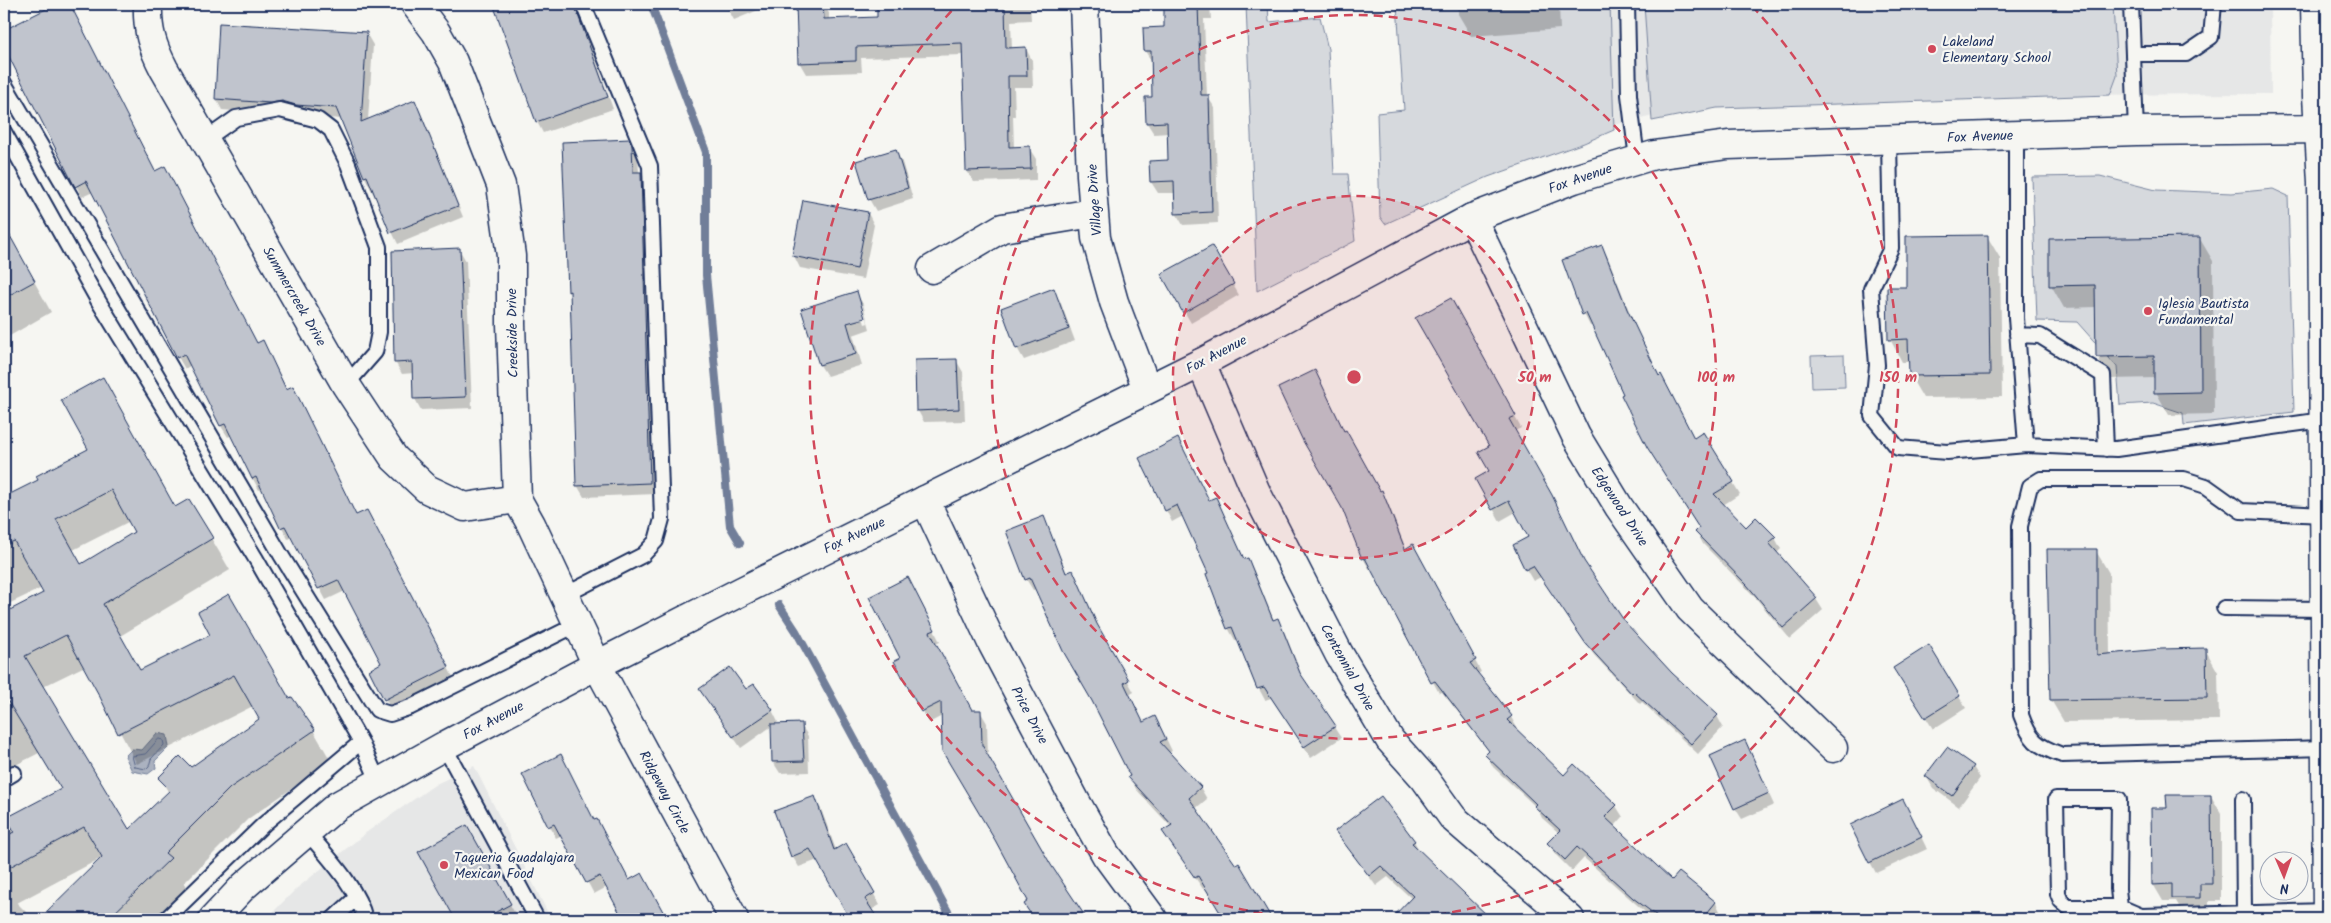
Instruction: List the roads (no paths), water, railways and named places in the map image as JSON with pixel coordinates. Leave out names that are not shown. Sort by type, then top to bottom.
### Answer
[{"type":"street","name":"Summercreek Drive","points":[[148,4],[147,19],[152,47],[346,385],[394,458],[427,490],[465,507],[517,499]]},
{"type":"street","name":"Creekside Drive","points":[[415,4],[436,32],[453,62],[501,185],[512,256],[511,324],[517,499],[565,595],[596,665]]},
{"type":"street","name":"Village Drive","points":[[1084,4],[1093,213],[1100,256],[1125,335],[1147,389]]},
{"type":"street","points":[[2315,4],[2323,129],[2327,919]]},
{"type":"street","name":"Fox Avenue","points":[[213,919],[244,886],[337,806],[444,746],[596,665],[1201,363],[1472,218],[1574,179],[1637,159],[1728,145],[2136,131],[2323,129]]},
{"type":"street","points":[[932,269],[1002,228],[1093,213]]},
{"type":"street","name":"Edgewood Drive","points":[[1472,218],[1576,436],[1619,507],[1690,609],[1833,748]]},
{"type":"street","name":"Centennial Drive","points":[[1201,363],[1256,492],[1339,654],[1390,740],[1425,779],[1453,818],[1570,919]]},
{"type":"street","name":"Price Drive","points":[[924,500],[992,643],[1075,800],[1106,855],[1153,919]]},
{"type":"street","name":"Ridgeway Circle","points":[[596,665],[734,919]]},
{"type":"lane","points":[[565,595],[642,555],[656,541],[662,519],[650,166],[583,4]]},
{"type":"lane","points":[[1627,4],[1629,95],[1637,159]]},
{"type":"lane","points":[[2131,4],[2136,131]]},
{"type":"lane","points":[[2133,54],[2186,54],[2211,37],[2214,4]]},
{"type":"lane","points":[[4,83],[281,554],[376,710],[390,714],[411,707],[578,624]]},
{"type":"lane","points":[[205,140],[236,118],[280,110],[318,120],[330,130],[348,164],[379,247],[379,332],[375,352],[346,385]]},
{"type":"lane","points":[[4,132],[99,302],[256,559],[361,742],[379,783]]},
{"type":"lane","points":[[2016,135],[2017,335],[2026,445]]},
{"type":"lane","points":[[1889,140],[1891,248],[1871,290],[1877,365],[1872,416],[1898,448],[1947,452],[2026,445],[2106,449],[2125,448],[2323,420]]},
{"type":"lane","points":[[2017,335],[2040,336],[2103,376],[2106,449]]},
{"type":"lane","points":[[2325,509],[2240,512],[2206,486],[2184,479],[2041,479],[2030,486],[2020,526],[2021,715],[2035,743],[2062,755],[2326,748]]},
{"type":"lane","points":[[2224,608],[2326,596]]},
{"type":"lane","points":[[166,919],[264,824],[361,742]]},
{"type":"lane","points":[[444,746],[537,919]]},
{"type":"lane","points":[[2120,907],[2118,890],[2120,799],[2056,799],[2058,894],[2061,902],[2068,907],[2120,907],[2141,916],[2327,912]]},
{"type":"lane","points":[[2244,799],[2244,914]]},
{"type":"lane","points":[[307,832],[333,863],[362,906],[365,919]]},
{"type":"lane","points":[[333,919],[356,898]]},
{"type":"water","points":[[157,733],[167,735],[169,747],[155,761],[156,768],[148,774],[132,771],[125,756],[132,749],[142,750]]},
{"type":"waterway","points":[[651,4],[706,152],[706,275],[730,526],[740,543]]},
{"type":"waterway","points":[[779,605],[796,631],[952,919]]},
{"type":"place","name":"Lakeland Elementary School","points":[[1932,49]]},
{"type":"place","name":"Iglesia Bautista Fundamental","points":[[2148,311]]},
{"type":"place","name":"Taqueria Guadalajara Mexican Food","points":[[444,865]]}]
